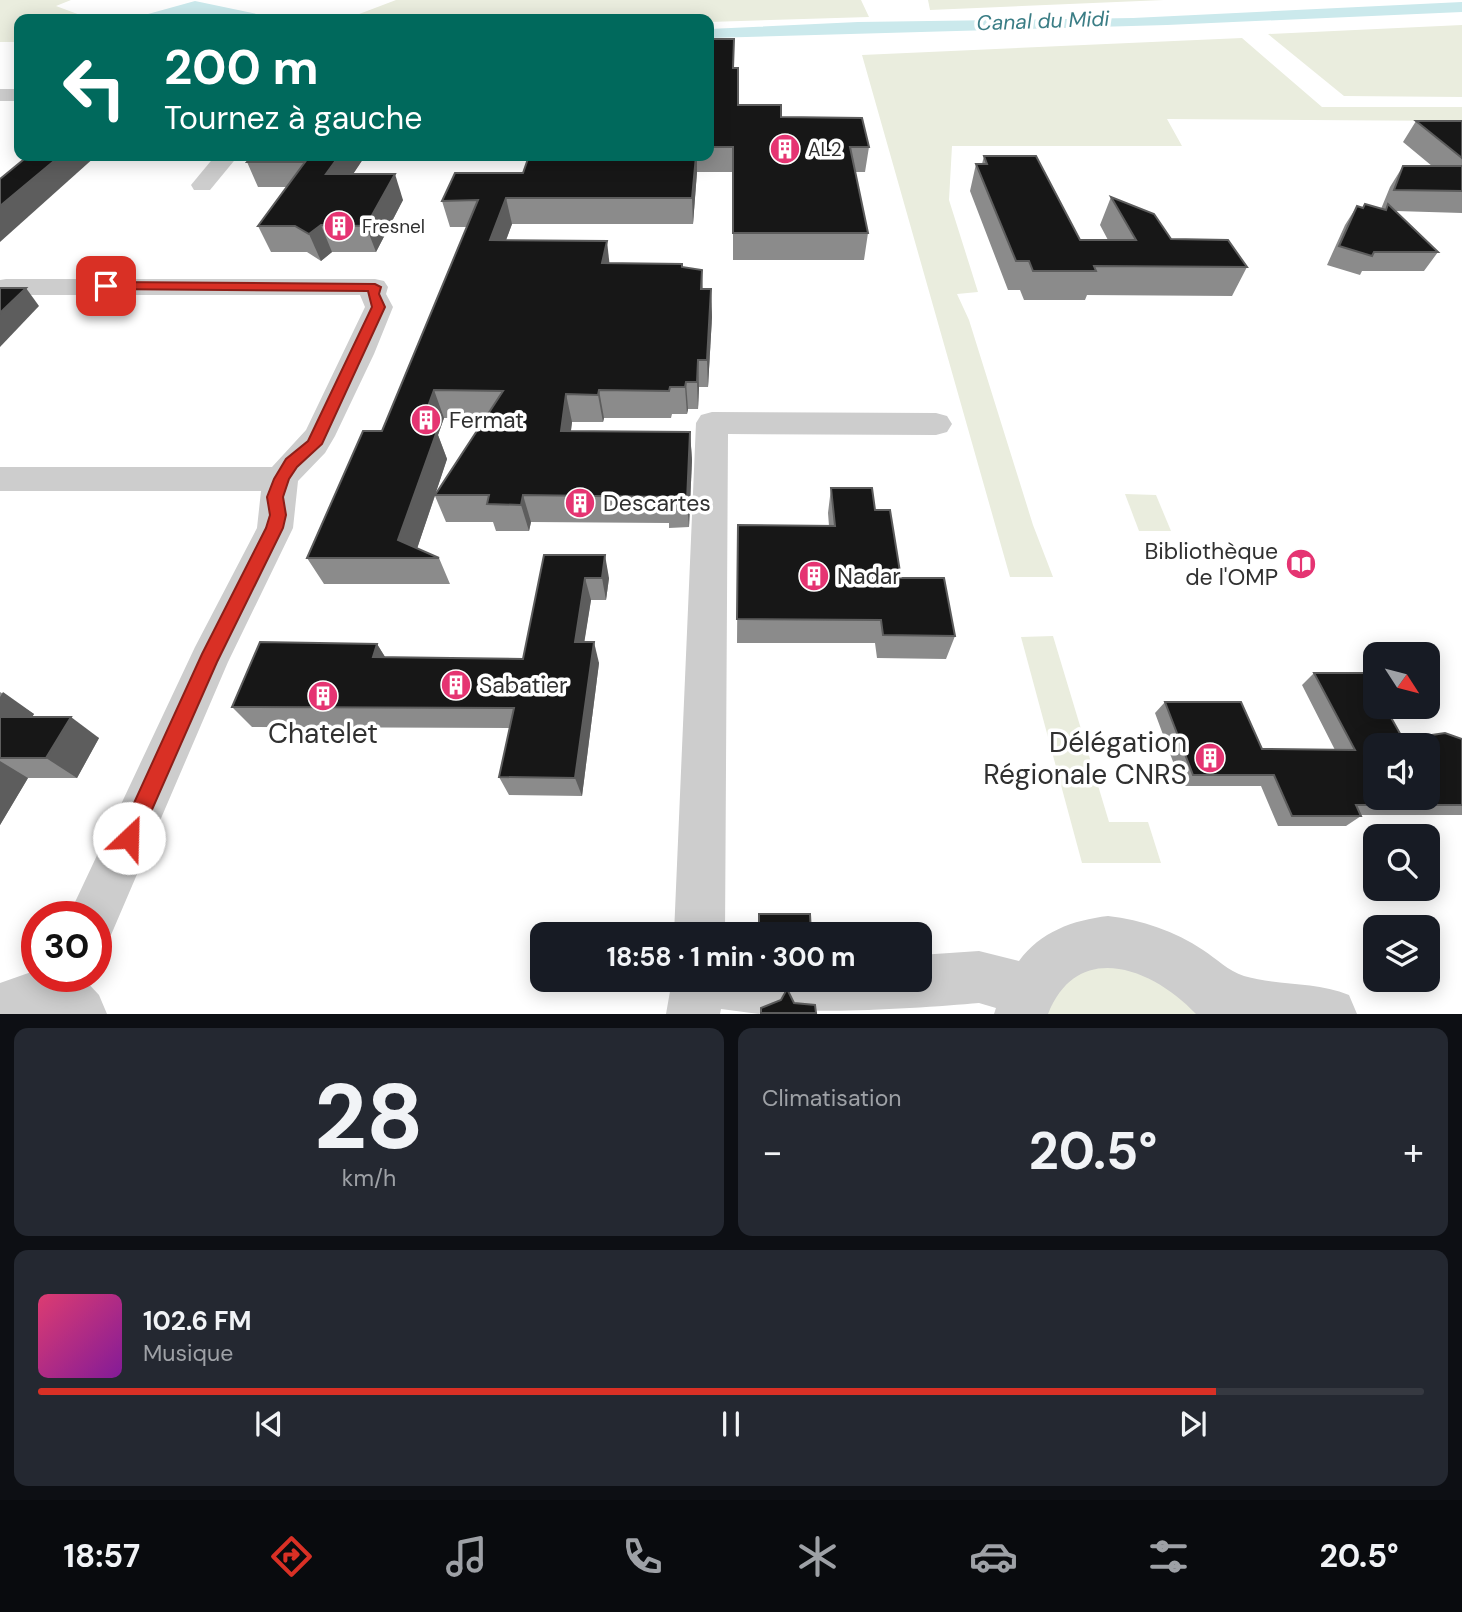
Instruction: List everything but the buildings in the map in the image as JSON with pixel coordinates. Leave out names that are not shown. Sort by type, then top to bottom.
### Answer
[{"type":"street","points":[[202,185],[223,161]]},
{"type":"street","points":[[2,283],[375,287],[373,294],[378,313],[314,444],[292,463],[282,479],[275,497],[278,515],[275,528],[209,660],[100,901]]},
{"type":"street","points":[[699,922],[712,423],[936,424]]},
{"type":"street","points":[[0,479],[282,479]]},
{"type":"street","points":[[932,981],[979,977],[1024,1002],[1045,966],[1067,950],[1093,942],[1122,942],[1153,951],[1183,967],[1222,1001],[1330,1013]]},
{"type":"street","points":[[694,1013],[697,992]]},
{"type":"street","points":[[0,1012],[34,996],[64,994]]},
{"type":"shaded area","points":[[0,0],[71,0],[56,6],[78,14],[14,14],[14,42],[0,42]]},
{"type":"shaded area","points":[[396,0],[861,0],[869,17],[714,22],[714,14],[359,14]]},
{"type":"shaded area","points":[[928,0],[1164,0],[930,10]]},
{"type":"shaded area","points":[[1462,25],[1462,97],[1344,96],[1268,34]]},
{"type":"shaded area","points":[[1242,38],[1322,107],[1462,107],[1462,121],[1167,119],[1182,146],[952,146],[949,200],[978,292],[957,294],[969,320],[1033,525],[1053,577],[1010,577],[862,55]]},
{"type":"shaded area","points":[[1125,494],[1156,495],[1171,531],[1139,531]]},
{"type":"shaded area","points":[[1053,636],[1109,822],[1148,822],[1161,863],[1082,863],[1021,637]]},
{"type":"shaded area","points":[[1136,965],[1204,1014],[1043,1014],[1074,970]]},
{"type":"water","points":[[195,1],[257,14],[148,14]]},
{"type":"water","name":"Canal du Midi","points":[[1462,2],[1462,12],[1167,25],[714,38],[714,29],[858,22],[1133,18]]},
{"type":"place","name":"AL2","points":[[785,149]]},
{"type":"place","name":"Fresnel","points":[[339,226]]},
{"type":"place","name":"Fermat","points":[[426,420]]},
{"type":"place","name":"Descartes","points":[[580,503]]},
{"type":"place","name":"Bibliothèque de l'OMP","points":[[1301,564]]},
{"type":"place","name":"Nadar","points":[[814,576]]},
{"type":"place","name":"Sabatier","points":[[456,685]]},
{"type":"place","name":"Chatelet","points":[[323,696]]},
{"type":"place","name":"Délégation Régionale CNRS","points":[[1210,758]]},
{"type":"route","points":[[106,286],[375,287],[373,294],[379,307],[314,444],[292,463],[282,479],[275,497],[278,515],[275,528],[209,660],[129,838]]}]
